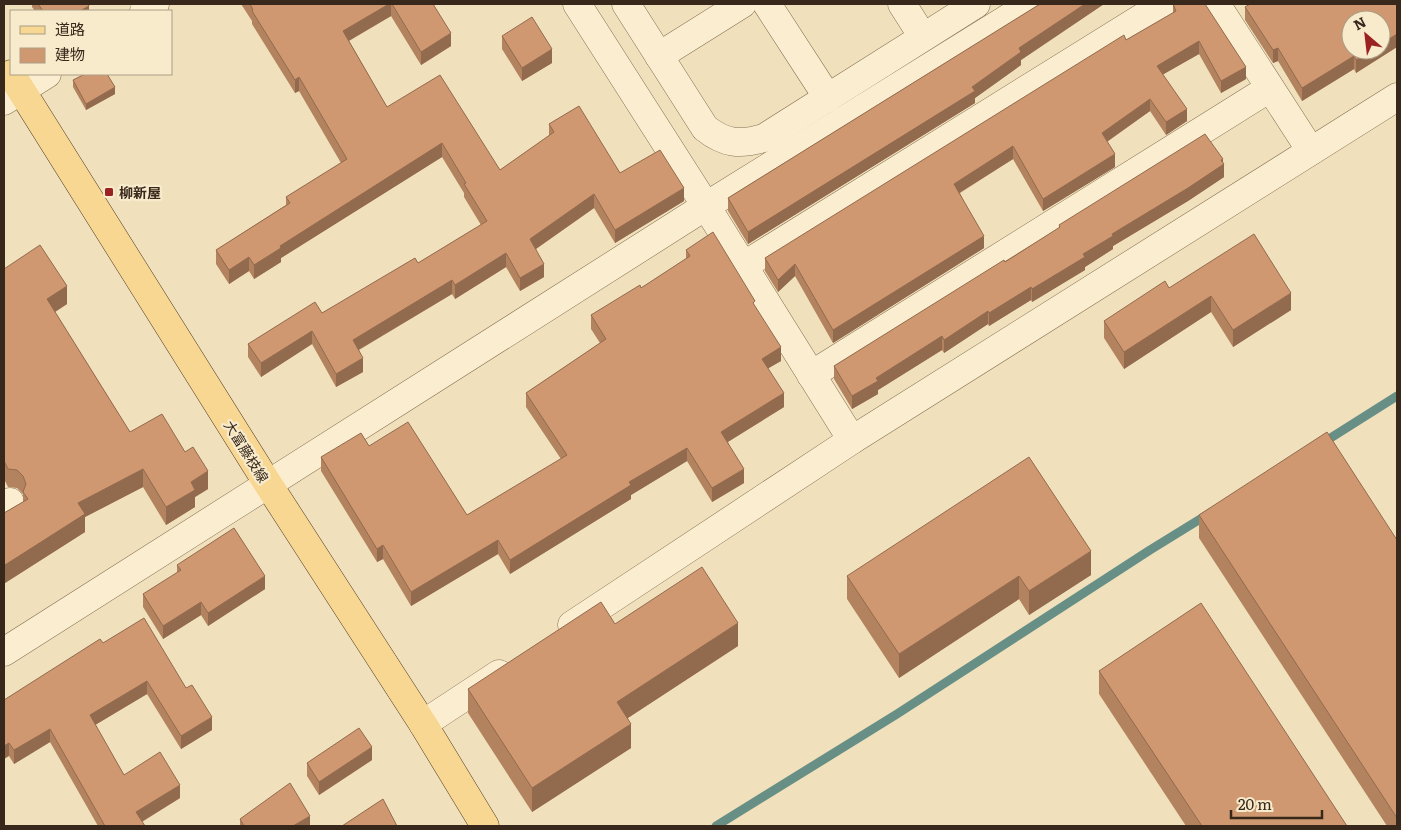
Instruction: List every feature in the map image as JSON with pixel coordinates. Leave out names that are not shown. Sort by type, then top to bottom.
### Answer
[{"type":"main road","name":"大富藤枝線","points":[[4,62],[12,84],[423,724],[486,826]]},
{"type":"street","points":[[577,4],[852,440]]},
{"type":"street","points":[[626,4],[705,128],[717,138],[732,142],[748,143],[764,138],[976,4]]},
{"type":"street","points":[[659,56],[742,4]]},
{"type":"street","points":[[767,4],[828,98]]},
{"type":"street","points":[[902,4],[924,37]]},
{"type":"street","points":[[4,652],[706,206],[1031,4]]},
{"type":"street","points":[[744,266],[1164,4]]},
{"type":"street","points":[[1216,4],[1311,151]]},
{"type":"street","points":[[12,84],[44,75]]},
{"type":"street","points":[[811,375],[1270,88]]},
{"type":"street","points":[[555,636],[852,440],[1397,97]]},
{"type":"street","points":[[423,724],[522,658]]},
{"type":"building","points":[[38,4],[88,4],[89,6],[82,10],[42,10]]},
{"type":"building","points":[[250,4],[389,4],[343,31],[387,107],[440,75],[500,170],[554,132],[549,124],[579,106],[620,173],[660,150],[684,188],[615,230],[594,194],[530,239],[544,264],[520,278],[506,253],[455,285],[452,280],[353,340],[363,358],[336,374],[312,331],[261,363],[248,344],[315,302],[322,313],[415,258],[418,263],[487,221],[442,143],[280,246],[281,248],[254,265],[249,257],[229,270],[216,250],[290,203],[286,197],[347,159],[299,77],[295,80],[252,11]]},
{"type":"building","points":[[392,4],[433,4],[451,33],[421,52]]},
{"type":"building","points":[[1040,4],[1085,4],[1019,48],[1021,52],[972,87],[975,91],[748,232],[728,198]]},
{"type":"building","points":[[1173,4],[1205,4],[1246,67],[1221,81],[1199,41],[1157,66],[1187,109],[1166,122],[1150,99],[1102,133],[1115,154],[1043,199],[1013,146],[954,184],[984,236],[833,330],[795,264],[778,280],[765,258],[1124,35],[1126,40],[1176,11]]},
{"type":"building","points":[[1250,4],[1397,4],[1397,34],[1391,38],[1391,10],[1341,10],[1341,60],[1348,60],[1302,88],[1278,48],[1273,50],[1245,7]]},
{"type":"building","points":[[532,17],[552,49],[522,68],[502,36]]},
{"type":"building","points":[[83,75],[108,75],[115,87],[86,104],[73,80]]},
{"type":"building","points":[[1205,134],[1223,159],[1221,160],[1224,164],[1112,234],[1113,236],[1083,254],[1085,257],[989,313],[988,311],[944,340],[942,336],[876,378],[878,381],[852,396],[834,366],[1004,260],[1005,262],[1060,227],[1059,225]]},
{"type":"building","points":[[713,232],[755,301],[753,303],[781,347],[762,359],[784,393],[721,432],[744,469],[712,488],[687,448],[629,482],[631,485],[510,560],[498,540],[411,592],[383,545],[377,549],[321,457],[361,433],[369,446],[408,422],[467,515],[567,455],[526,393],[606,339],[591,315],[640,285],[641,288],[690,256],[686,250]]},
{"type":"building","points":[[1254,234],[1291,293],[1233,330],[1211,296],[1124,352],[1104,321],[1165,281],[1169,288]]},
{"type":"building","points":[[40,245],[67,286],[47,299],[130,432],[162,414],[185,452],[193,447],[208,471],[191,482],[195,490],[166,507],[143,469],[78,503],[85,514],[5,565],[4,513],[28,499],[23,492],[26,484],[23,476],[17,470],[8,469],[4,461],[4,269]]},
{"type":"building","points":[[1327,432],[1397,540],[1397,818],[1199,515]]},
{"type":"building","points":[[1029,457],[1091,551],[1029,591],[1019,576],[899,654],[847,576]]},
{"type":"building","points":[[234,528],[265,576],[208,613],[201,602],[163,626],[143,594],[181,570],[177,565]]},
{"type":"building","points":[[702,567],[738,623],[617,702],[631,724],[532,788],[468,689],[601,602],[615,624]]},
{"type":"building","points":[[1201,603],[1347,826],[1202,826],[1099,671]]},
{"type":"building","points":[[144,618],[186,688],[192,685],[212,717],[181,736],[147,681],[90,715],[124,775],[160,752],[180,785],[136,812],[145,826],[105,826],[50,729],[14,750],[9,743],[4,746],[4,700],[100,639],[103,643]]},
{"type":"building","points":[[359,728],[372,747],[319,782],[307,763]]},
{"type":"building","points":[[290,783],[310,816],[293,826],[244,826],[240,819]]},
{"type":"building","points":[[383,799],[397,826],[342,826]]},
{"type":"waterway","points":[[1321,444],[1397,396]]},
{"type":"waterway","points":[[716,826],[897,714],[1210,513]]},
{"type":"place","name":"柳新屋","points":[[109,192]]}]
